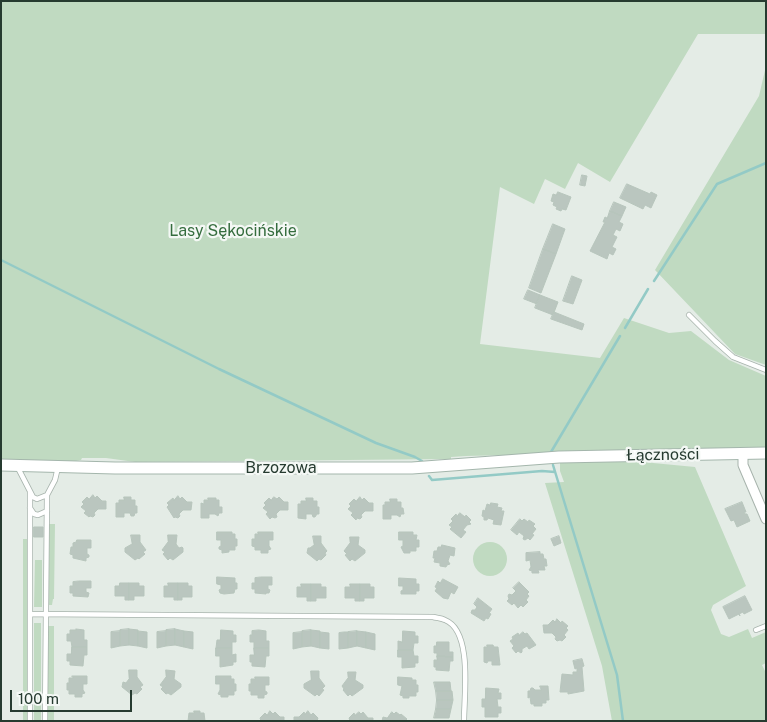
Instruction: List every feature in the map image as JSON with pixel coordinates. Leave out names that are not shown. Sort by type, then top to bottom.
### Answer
[{"type":"street","points":[[743,453],[743,465],[766,519]]},
{"type":"street","name":"Łączności","points":[[560,457],[766,453]]},
{"type":"street","name":"Brzozowa","points":[[1,465],[58,467],[412,468],[560,457]]},
{"type":"lane","points":[[690,315],[733,357],[766,370]]},
{"type":"lane","points":[[16,465],[35,498],[47,495]]},
{"type":"lane","points":[[45,721],[47,495],[55,480],[58,467]]},
{"type":"lane","points":[[30,492],[30,721]]},
{"type":"lane","points":[[30,507],[34,514],[38,515],[47,511]]},
{"type":"lane","points":[[30,614],[433,617],[446,620],[456,629],[464,648],[464,721]]},
{"type":"lane","points":[[756,630],[766,626]]},
{"type":"green space","name":"Lasy Sękocińskie","points":[[1,1],[766,1],[766,34],[698,34],[610,182],[578,163],[565,189],[545,179],[534,204],[500,187],[480,344],[600,358],[624,318],[669,333],[691,331],[729,360],[766,376],[766,449],[466,456],[451,457],[451,459],[135,462],[106,458],[82,458],[81,460],[66,463],[1,463]]},
{"type":"green space","points":[[766,66],[766,365],[735,354],[655,270],[759,96]]},
{"type":"green space","points":[[632,461],[695,467],[746,586],[713,605],[711,610],[721,634],[729,637],[748,629],[752,638],[766,632],[766,663],[762,665],[766,673],[766,721],[612,721],[602,666],[545,483],[564,482],[560,471],[560,462]]},
{"type":"green space","points":[[49,524],[55,524],[54,599],[52,605],[49,605]]},
{"type":"green space","points":[[23,539],[27,539],[27,721],[23,721]]},
{"type":"green space","points":[[490,542],[497,543],[502,547],[506,552],[506,566],[502,571],[497,575],[490,576],[483,575],[478,571],[474,566],[473,559],[474,552],[478,547],[483,543]]},
{"type":"green space","points":[[35,560],[42,560],[42,607],[34,607]]},
{"type":"green space","points":[[34,623],[41,623],[41,721],[34,721]]},
{"type":"green space","points":[[48,626],[54,626],[54,721],[48,721]]},
{"type":"building","points":[[582,175],[587,176],[585,186],[580,185]]},
{"type":"building","points":[[627,184],[657,195],[651,208],[645,205],[643,209],[620,198]]},
{"type":"building","points":[[558,192],[571,197],[566,210],[556,209],[557,207],[553,205],[554,202],[551,201],[553,194],[556,195]]},
{"type":"building","points":[[614,202],[626,207],[622,216],[610,211]]},
{"type":"building","points":[[610,211],[622,216],[619,222],[623,224],[620,231],[616,229],[613,235],[617,237],[612,247],[616,249],[613,255],[609,253],[607,259],[590,251],[605,222],[603,222],[605,217],[607,218]]},
{"type":"building","points":[[553,224],[565,229],[556,254],[543,249]]},
{"type":"building","points":[[543,249],[556,254],[541,293],[529,288]]},
{"type":"building","points":[[572,276],[582,280],[573,304],[563,301]]},
{"type":"building","points":[[528,290],[540,295],[537,304],[524,299]]},
{"type":"building","points":[[540,295],[558,302],[553,315],[535,308]]},
{"type":"building","points":[[554,312],[584,324],[582,330],[551,319]]},
{"type":"building","points":[[93,495],[95,498],[97,496],[102,501],[106,501],[106,509],[98,509],[93,517],[89,517],[81,507],[84,504],[82,502],[87,497],[89,499]]},
{"type":"building","points":[[178,496],[187,502],[192,502],[191,510],[183,510],[178,518],[174,518],[167,507],[169,505],[167,503]]},
{"type":"building","points":[[124,497],[131,497],[131,500],[135,500],[137,513],[131,516],[130,513],[124,513],[124,517],[116,517],[116,503],[119,503],[119,500],[124,500]]},
{"type":"building","points":[[274,497],[277,499],[279,497],[284,502],[288,502],[288,510],[280,510],[276,514],[277,517],[270,519],[266,514],[268,512],[263,508],[266,505],[264,503],[269,498],[271,500]]},
{"type":"building","points":[[360,497],[362,500],[364,498],[369,503],[373,503],[373,511],[365,511],[360,519],[357,518],[356,520],[351,515],[353,513],[348,509],[351,506],[349,504],[354,499],[356,501]]},
{"type":"building","points":[[208,498],[219,500],[219,507],[222,507],[222,513],[219,513],[218,516],[209,514],[209,518],[201,518],[201,503],[204,504],[204,500],[208,500]]},
{"type":"building","points":[[306,498],[313,498],[313,501],[317,501],[319,514],[313,517],[312,514],[306,514],[306,519],[298,518],[298,504],[301,504],[301,501],[306,501]]},
{"type":"building","points":[[390,499],[397,499],[397,502],[401,502],[404,514],[401,514],[400,517],[391,515],[391,519],[383,519],[383,505],[385,505],[385,502],[390,502]]},
{"type":"building","points":[[742,502],[746,512],[744,512],[750,521],[737,527],[734,520],[731,521],[725,509]]},
{"type":"building","points":[[491,503],[498,504],[497,507],[502,508],[501,511],[504,511],[501,525],[493,524],[494,520],[488,518],[484,520],[482,516],[487,504],[490,505]]},
{"type":"building","points":[[460,513],[465,517],[466,515],[471,520],[469,522],[471,524],[467,525],[463,530],[466,532],[461,538],[450,529],[452,527],[449,525],[453,521],[451,519]]},
{"type":"building","points":[[520,519],[528,522],[529,520],[535,524],[533,526],[536,529],[530,540],[528,538],[523,539],[524,536],[519,532],[517,535],[511,530]]},
{"type":"building","points":[[34,527],[43,527],[43,537],[34,537]]},
{"type":"building","points":[[217,532],[232,532],[232,534],[235,534],[237,546],[235,546],[235,550],[222,553],[222,550],[219,549],[221,540],[217,540]]},
{"type":"building","points":[[258,532],[273,532],[273,540],[269,540],[271,549],[268,550],[268,553],[261,553],[261,550],[255,550],[255,547],[252,546],[252,539],[255,539],[255,534],[258,534]]},
{"type":"building","points":[[399,532],[413,532],[413,535],[417,535],[416,540],[419,540],[419,547],[416,547],[416,551],[404,553],[401,547],[403,546],[403,540],[399,540]]},
{"type":"building","points":[[131,535],[140,535],[140,542],[146,550],[143,552],[145,554],[135,560],[125,552],[125,548],[132,544]]},
{"type":"building","points":[[168,535],[177,535],[176,544],[179,548],[183,548],[183,552],[173,560],[170,558],[168,560],[163,554],[165,552],[162,550],[168,542]]},
{"type":"building","points":[[313,536],[321,536],[321,543],[327,551],[321,560],[317,561],[307,553],[308,548],[314,545]]},
{"type":"building","points":[[559,536],[561,543],[554,546],[551,539]]},
{"type":"building","points":[[350,537],[359,537],[358,545],[365,550],[365,553],[355,561],[352,559],[350,561],[344,551],[350,543]]},
{"type":"building","points":[[77,540],[91,540],[91,548],[87,548],[89,557],[86,558],[86,561],[73,558],[73,555],[70,554],[73,543]]},
{"type":"building","points":[[442,545],[455,548],[454,556],[450,555],[448,561],[450,564],[446,567],[434,562],[435,558],[433,558],[434,551],[437,551],[438,547]]},
{"type":"building","points":[[540,552],[540,554],[543,554],[544,559],[546,559],[547,566],[544,566],[545,570],[538,570],[539,573],[532,573],[529,570],[531,567],[530,560],[526,561],[526,553]]},
{"type":"building","points":[[217,577],[235,578],[237,589],[235,589],[234,593],[220,593],[221,585],[217,584]]},
{"type":"building","points":[[272,577],[272,585],[268,585],[269,593],[255,593],[255,589],[252,589],[252,583],[255,583],[255,578]]},
{"type":"building","points":[[399,578],[416,579],[416,584],[419,584],[419,591],[416,591],[416,594],[401,594],[403,586],[399,586]]},
{"type":"building","points":[[443,579],[458,587],[454,594],[451,592],[448,599],[443,598],[435,591],[438,581],[440,583]]},
{"type":"building","points":[[91,581],[91,588],[86,588],[86,592],[89,593],[88,597],[73,596],[73,593],[70,593],[70,586],[73,586],[73,582]]},
{"type":"building","points":[[519,582],[529,592],[527,594],[529,596],[526,600],[528,602],[523,607],[521,605],[518,608],[514,603],[512,605],[507,601],[509,594],[512,595],[516,591],[513,588]]},
{"type":"building","points":[[120,583],[129,583],[129,600],[125,600],[125,596],[115,596],[115,586],[119,586]]},
{"type":"building","points":[[129,583],[139,583],[139,586],[144,586],[144,596],[134,596],[134,600],[129,600]]},
{"type":"building","points":[[168,583],[178,583],[178,600],[174,600],[174,597],[164,597],[164,586],[168,586]]},
{"type":"building","points":[[178,583],[188,583],[188,586],[192,586],[192,597],[182,597],[182,600],[178,600]]},
{"type":"building","points":[[301,584],[311,584],[311,601],[307,601],[307,597],[297,597],[297,587],[301,587]]},
{"type":"building","points":[[311,584],[321,584],[321,587],[326,587],[326,598],[316,598],[316,601],[311,601]]},
{"type":"building","points":[[350,584],[360,584],[360,601],[355,601],[355,598],[345,598],[345,587],[350,587]]},
{"type":"building","points":[[360,584],[370,584],[370,587],[374,587],[374,598],[364,598],[364,601],[360,601]]},
{"type":"building","points":[[745,596],[752,610],[729,619],[723,607]]},
{"type":"building","points":[[478,598],[492,609],[488,619],[486,618],[484,621],[471,613],[477,607],[474,604]]},
{"type":"building","points":[[557,619],[568,626],[566,628],[568,630],[564,635],[566,637],[562,641],[557,641],[552,633],[544,633],[543,625],[548,625],[553,620],[555,622]]},
{"type":"building","points":[[129,629],[138,630],[138,646],[129,645]]},
{"type":"building","points":[[129,629],[129,645],[120,646],[120,630]]},
{"type":"building","points":[[175,629],[175,645],[166,646],[166,630]]},
{"type":"building","points":[[175,629],[184,631],[184,647],[175,645]]},
{"type":"building","points":[[70,630],[84,630],[84,640],[87,640],[87,647],[72,647],[71,641],[67,641],[67,634],[70,634]]},
{"type":"building","points":[[221,630],[233,631],[233,635],[236,635],[236,642],[232,642],[232,648],[216,648],[217,640],[220,640]]},
{"type":"building","points":[[311,630],[320,631],[320,648],[311,646]]},
{"type":"building","points":[[311,630],[311,646],[302,647],[302,631]]},
{"type":"building","points":[[120,631],[120,646],[111,648],[111,632]]},
{"type":"building","points":[[138,631],[147,632],[147,648],[138,646]]},
{"type":"building","points":[[166,631],[166,646],[157,648],[157,632]]},
{"type":"building","points":[[184,631],[193,632],[193,649],[184,647]]},
{"type":"building","points":[[252,631],[266,631],[266,641],[269,641],[269,648],[254,648],[254,642],[250,642]]},
{"type":"building","points":[[357,631],[357,646],[348,648],[348,632]]},
{"type":"building","points":[[357,631],[366,632],[366,648],[357,646]]},
{"type":"building","points":[[403,631],[415,632],[415,636],[418,636],[418,643],[414,643],[413,650],[398,650],[398,641],[402,642]]},
{"type":"building","points":[[302,632],[302,647],[293,649],[293,633]]},
{"type":"building","points":[[320,632],[329,633],[329,649],[320,648]]},
{"type":"building","points":[[348,632],[348,648],[339,649],[339,633]]},
{"type":"building","points":[[366,632],[375,634],[375,650],[366,648]]},
{"type":"building","points":[[523,632],[527,633],[536,645],[529,649],[527,646],[522,649],[521,653],[518,651],[516,653],[510,641],[513,639],[512,637]]},
{"type":"building","points":[[437,642],[449,642],[449,652],[453,652],[453,657],[437,656],[437,653],[434,653],[434,646],[436,646]]},
{"type":"building","points":[[487,645],[498,647],[500,665],[492,665],[492,661],[484,662],[484,647],[487,647]]},
{"type":"building","points":[[72,647],[87,647],[87,655],[84,655],[83,666],[70,665],[70,661],[67,661],[67,654],[71,654]]},
{"type":"building","points":[[216,648],[232,648],[232,655],[236,654],[236,662],[233,662],[233,665],[220,667],[220,656],[216,656]]},
{"type":"building","points":[[254,648],[269,648],[269,656],[266,656],[265,667],[252,666],[250,655],[254,655]]},
{"type":"building","points":[[398,650],[413,650],[414,656],[418,656],[418,663],[415,663],[415,667],[402,668],[402,657],[398,657]]},
{"type":"building","points":[[437,656],[453,657],[453,661],[450,661],[449,671],[436,670],[434,660],[437,660]]},
{"type":"building","points":[[582,659],[584,666],[582,667],[584,691],[568,694],[568,692],[560,692],[562,674],[573,675],[573,672],[577,672],[573,661]]},
{"type":"building","points":[[129,670],[137,670],[137,677],[143,685],[137,694],[132,695],[122,687],[123,682],[126,683],[129,679]]},
{"type":"building","points":[[166,670],[175,671],[174,679],[181,684],[181,687],[171,695],[166,694],[160,685],[166,677]]},
{"type":"building","points":[[311,671],[319,671],[319,678],[325,686],[319,696],[317,694],[315,696],[304,688],[304,684],[311,680]]},
{"type":"building","points":[[348,672],[356,672],[355,680],[363,685],[363,688],[352,696],[350,694],[348,696],[342,686],[348,678]]},
{"type":"building","points":[[72,676],[87,676],[87,684],[83,684],[85,693],[82,694],[82,697],[75,697],[75,694],[69,694],[69,690],[67,690],[67,683],[69,683],[69,678],[73,678]]},
{"type":"building","points":[[216,676],[231,676],[231,679],[234,679],[236,691],[234,691],[234,695],[221,697],[218,694],[220,684],[216,684]]},
{"type":"building","points":[[255,677],[269,677],[269,685],[265,685],[267,694],[264,695],[264,698],[258,698],[258,695],[251,695],[251,691],[249,691],[251,679],[255,679]]},
{"type":"building","points":[[398,677],[416,680],[418,692],[416,692],[416,696],[403,698],[400,695],[402,686],[398,685]]},
{"type":"building","points":[[434,682],[450,682],[451,691],[436,691]]},
{"type":"building","points":[[540,686],[548,686],[549,700],[546,700],[546,703],[542,703],[542,706],[534,706],[534,704],[531,704],[530,697],[528,698],[528,691],[531,688],[541,690]]},
{"type":"building","points":[[486,688],[499,689],[498,693],[501,693],[501,699],[497,699],[498,707],[501,707],[501,713],[498,713],[498,717],[485,717],[485,707],[482,707],[482,699],[485,699]]},
{"type":"building","points":[[436,691],[452,691],[453,700],[437,700]]},
{"type":"building","points":[[437,700],[453,700],[451,709],[436,709]]},
{"type":"building","points":[[436,709],[451,709],[449,718],[434,718]]},
{"type":"building","points":[[194,711],[204,713],[205,721],[188,721],[189,713],[194,713]]},
{"type":"building","points":[[270,711],[273,714],[275,712],[280,717],[284,717],[284,721],[261,721],[260,718],[265,713],[267,715]]},
{"type":"building","points":[[308,711],[311,715],[313,713],[318,718],[317,721],[294,721],[294,717],[299,717]]},
{"type":"building","points":[[359,712],[361,714],[363,712],[368,718],[373,718],[373,721],[350,721],[349,718],[354,713],[355,715]]},
{"type":"building","points":[[392,712],[394,714],[396,712],[401,714],[407,719],[405,721],[382,721],[383,717],[387,718]]},
{"type":"waterway","points":[[654,281],[717,184],[766,163]]},
{"type":"waterway","points":[[1,260],[219,369],[376,443],[422,461]]},
{"type":"waterway","points":[[625,328],[648,289]]},
{"type":"waterway","points":[[551,452],[620,336]]},
{"type":"waterway","points":[[553,465],[617,675],[623,721]]},
{"type":"waterway","points":[[429,476],[432,480],[542,471],[555,472]]}]
